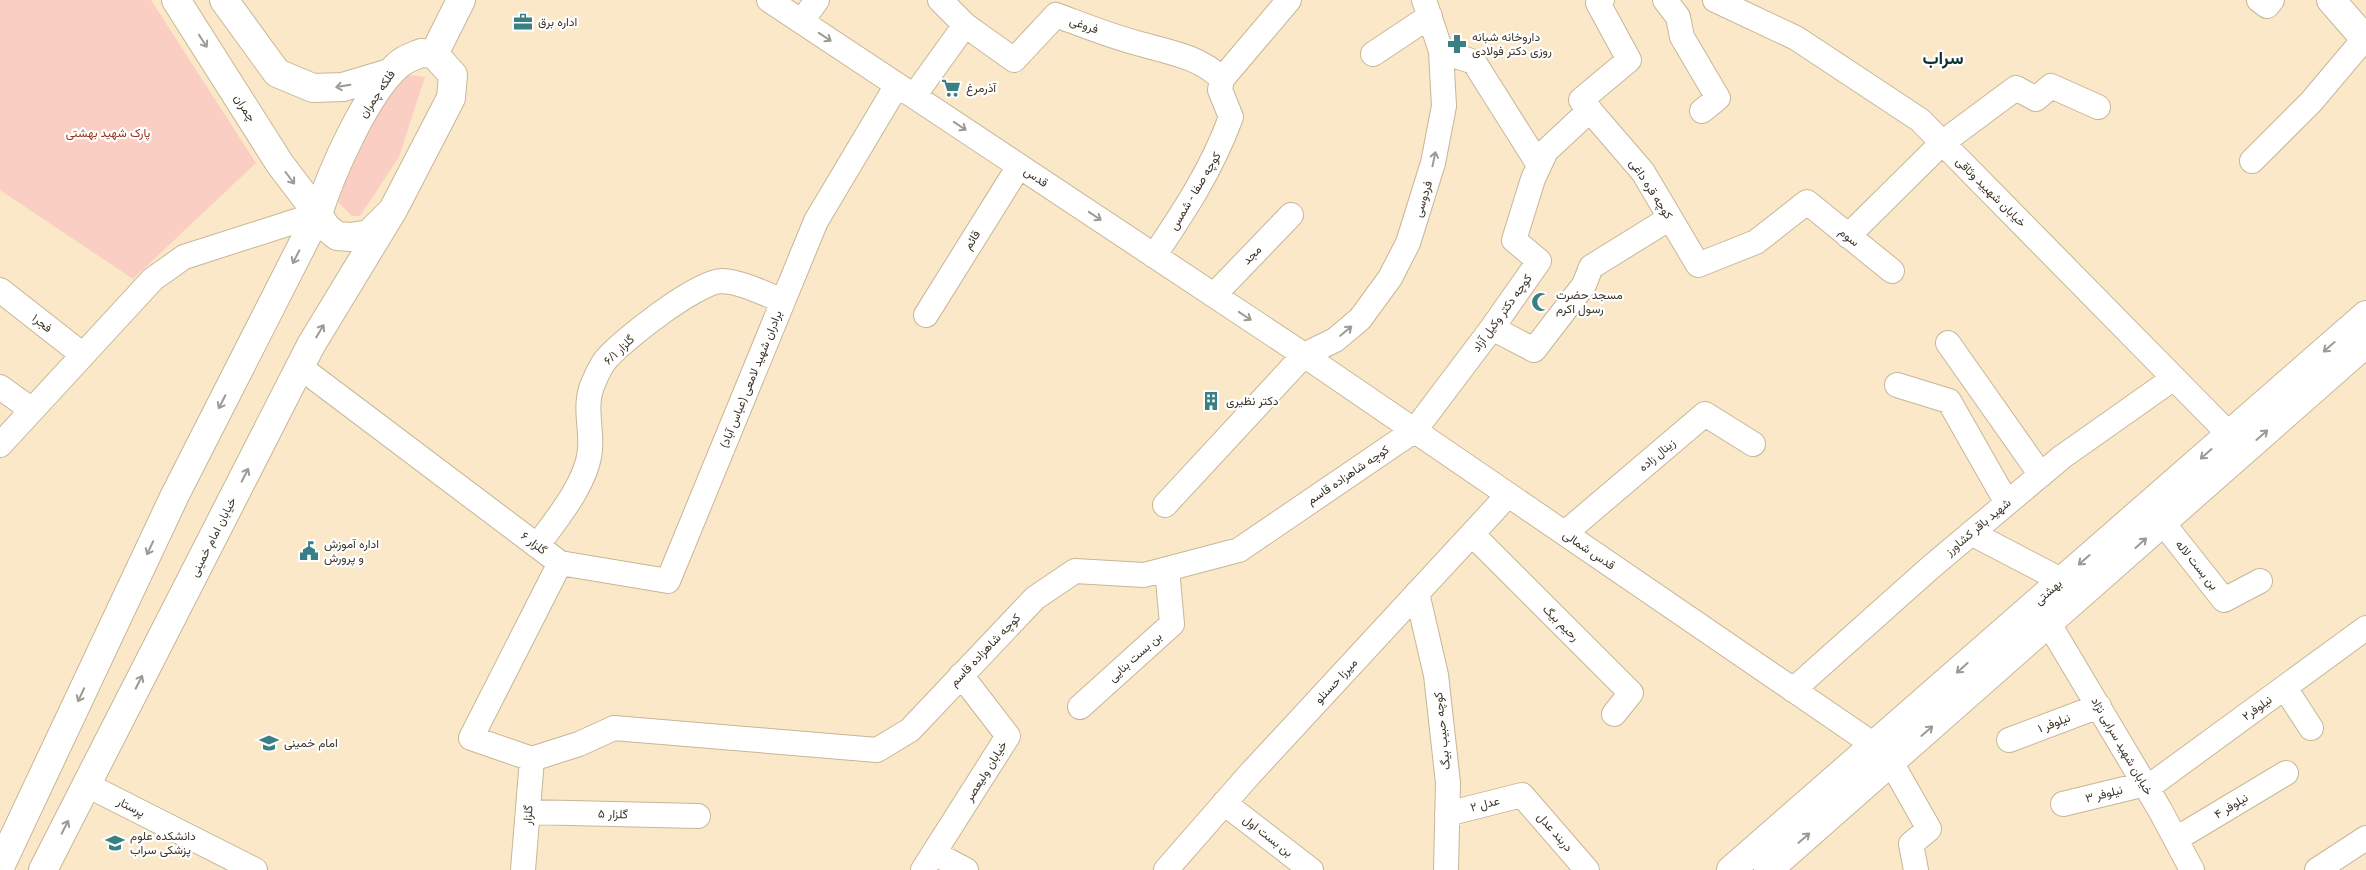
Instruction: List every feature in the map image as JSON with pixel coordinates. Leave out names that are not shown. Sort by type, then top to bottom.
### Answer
[{"type":"main road","name":"چمران","points":[[176,0],[280,164],[318,214]]},
{"type":"main road","points":[[224,0],[278,73],[313,88],[343,87],[390,73]]},
{"type":"main road","points":[[318,214],[326,227],[337,236],[351,237],[369,234],[393,210],[451,98],[453,75],[434,54],[461,0]]},
{"type":"main road","points":[[2330,0],[2365,39]]},
{"type":"main road","name":"فلکه چمران","points":[[318,214],[326,188],[348,142],[366,108],[390,73],[399,63],[421,52],[434,54]]},
{"type":"main road","name":"خیابان امام خمینی","points":[[43,870],[300,366],[393,210]]},
{"type":"main road","points":[[0,867],[175,495],[318,214]]},
{"type":"main road","name":"بهشتی","points":[[1768,870],[1882,754],[2061,580],[2366,315]]},
{"type":"main road","name":"بهشتی","points":[[1731,870],[2049,624],[2366,343]]},
{"type":"main road","points":[[48,765],[87,785]]},
{"type":"street","name":"قدس","points":[[769,0],[1304,355]]},
{"type":"street","points":[[802,22],[817,0]]},
{"type":"street","name":"فروغی","points":[[940,0],[965,25],[1014,60],[1056,16],[1136,43],[1172,52],[1209,67],[1222,80]]},
{"type":"street","points":[[1222,80],[1288,0]]},
{"type":"street","points":[[1590,110],[1581,100],[1629,60],[1598,3],[1602,0]]},
{"type":"street","points":[[1665,0],[1678,17],[1682,38],[1718,98],[1702,111]]},
{"type":"street","name":"خیابان شهیید وثاقی","points":[[1715,0],[1796,38],[1920,120],[2229,434]]},
{"type":"street","points":[[2259,0],[2267,6],[2272,0]]},
{"type":"street","points":[[1373,54],[1427,8]]},
{"type":"street","name":"فردوسی","points":[[1304,355],[1335,340],[1360,319],[1390,278],[1408,243],[1434,162],[1444,106],[1441,51],[1427,8]]},
{"type":"street","points":[[906,90],[965,25]]},
{"type":"street","points":[[2252,161],[2311,102],[2365,39]]},
{"type":"street","points":[[1441,51],[1474,62],[1539,165]]},
{"type":"street","name":"کوچه صفا - شمس","points":[[1154,256],[1185,210],[1218,152],[1231,117],[1220,90],[1222,80]]},
{"type":"street","points":[[1848,236],[1942,143],[2016,88],[2036,99],[2051,86],[2098,107]]},
{"type":"street","name":"برادران شهید لامعی (عباس آباد)","points":[[560,563],[668,582],[816,221],[906,90]]},
{"type":"street","name":"کوچه دکتر وکیل آزاد","points":[[1415,430],[1492,328],[1539,261],[1514,240],[1539,165],[1546,151],[1590,110]]},
{"type":"street","name":"کوچه قره داغی","points":[[1590,110],[1643,172],[1698,265],[1756,242],[1806,202]]},
{"type":"street","name":"قائم","points":[[926,315],[1019,166]]},
{"type":"street","name":"سوم","points":[[1806,202],[1892,272]]},
{"type":"street","points":[[0,445],[153,279],[184,257],[318,214]]},
{"type":"street","name":"مجد","points":[[1214,295],[1290,215]]},
{"type":"street","points":[[1492,328],[1534,350],[1584,285],[1591,267],[1670,218]]},
{"type":"street","name":"گلزار ۶/۱","points":[[537,546],[562,512],[586,470],[590,449],[588,418],[591,388],[604,362],[657,315],[710,283],[730,282],[784,301]]},
{"type":"street","name":"فجر۱","points":[[0,290],[83,355]]},
{"type":"street","points":[[1948,342],[2041,474]]},
{"type":"street","points":[[1166,505],[1304,355]]},
{"type":"street","name":"قدس شمالی","points":[[1304,355],[1793,690],[1882,754]]},
{"type":"street","name":"گلزار ۶","points":[[300,366],[560,563],[471,738],[532,759]]},
{"type":"street","name":"شهید باقر کشاورز","points":[[1793,690],[2041,474],[2174,378]]},
{"type":"street","points":[[1897,384],[1949,401],[2008,503]]},
{"type":"street","points":[[0,387],[32,410]]},
{"type":"street","name":"زینال زاده","points":[[1565,533],[1706,414],[1753,444]]},
{"type":"street","name":"کوچه شاهزاده قاسم","points":[[532,759],[579,744],[614,728],[877,750],[910,730],[1035,598],[1076,571],[1144,575],[1239,550],[1415,430]]},
{"type":"street","name":"میرزا حسنلو","points":[[1166,870],[1224,803],[1508,495]]},
{"type":"street","name":"بن بست لاله","points":[[2163,523],[2224,600],[2260,581]]},
{"type":"street","points":[[1971,533],[2061,580]]},
{"type":"street","name":"رحیم بیگ","points":[[1472,534],[1631,693],[1614,714]]},
{"type":"street","name":"بن بست بنایی","points":[[1080,707],[1172,624],[1166,569]]},
{"type":"street","name":"کوچه حبیب بیگ","points":[[1417,593],[1436,675],[1448,782],[1446,870]]},
{"type":"street","name":"خیابان شهید سرابی نژاد","points":[[2049,624],[2146,786],[2192,870]]},
{"type":"street","name":"نیلوفر۲","points":[[2146,786],[2366,628]]},
{"type":"street","name":"خیابان ولیعصر","points":[[928,861],[1008,736],[961,675]]},
{"type":"street","points":[[2284,688],[2311,728]]},
{"type":"street","name":"نیلوفر ۱","points":[[2009,740],[2099,706]]},
{"type":"street","points":[[1882,754],[1929,829],[1911,844],[1916,870]]},
{"type":"street","name":"گلزار","points":[[523,870],[532,759]]},
{"type":"street","name":"نیلوفر ۴","points":[[2176,840],[2286,773]]},
{"type":"street","name":"پرستار","points":[[87,785],[255,870]]},
{"type":"street","name":"نیلوفر ۳","points":[[2063,804],[2146,786]]},
{"type":"street","name":"عدل ۲","points":[[1447,814],[1522,794]]},
{"type":"street","name":"دربند عدل","points":[[1522,794],[1587,870]]},
{"type":"street","name":"بن بست اول","points":[[1224,803],[1311,870]]},
{"type":"street","name":"گلزار ۵","points":[[528,812],[698,816]]},
{"type":"street","points":[[2317,870],[2366,838]]},
{"type":"street","points":[[928,861],[966,870]]},
{"type":"green space","name":"پارک شهید بهشتی","points":[[0,0],[151,0],[256,163],[133,279],[0,190]]},
{"type":"green space","points":[[401,74],[425,77],[399,157],[360,216],[352,216],[335,199],[360,145]]},
{"type":"place","name":"اداره برق","points":[[523,22]]},
{"type":"place","name":"داروخانه شبانه روزی دکتر فولادی","points":[[1457,44]]},
{"type":"place","name":"آذرمرغ","points":[[951,88]]},
{"type":"place","name":"مسجد حضرت رسول اکرم","points":[[1541,302]]},
{"type":"place","name":"دکتر نظیری","points":[[1211,401]]},
{"type":"place","name":"اداره آموزش و پرورش","points":[[309,551]]},
{"type":"place","name":"امام خمینی","points":[[269,743]]},
{"type":"place","name":"دانشکده علوم پزشکی سراب","points":[[115,843]]},
{"type":"district","name":"سراب","points":[[1943,58]]}]
